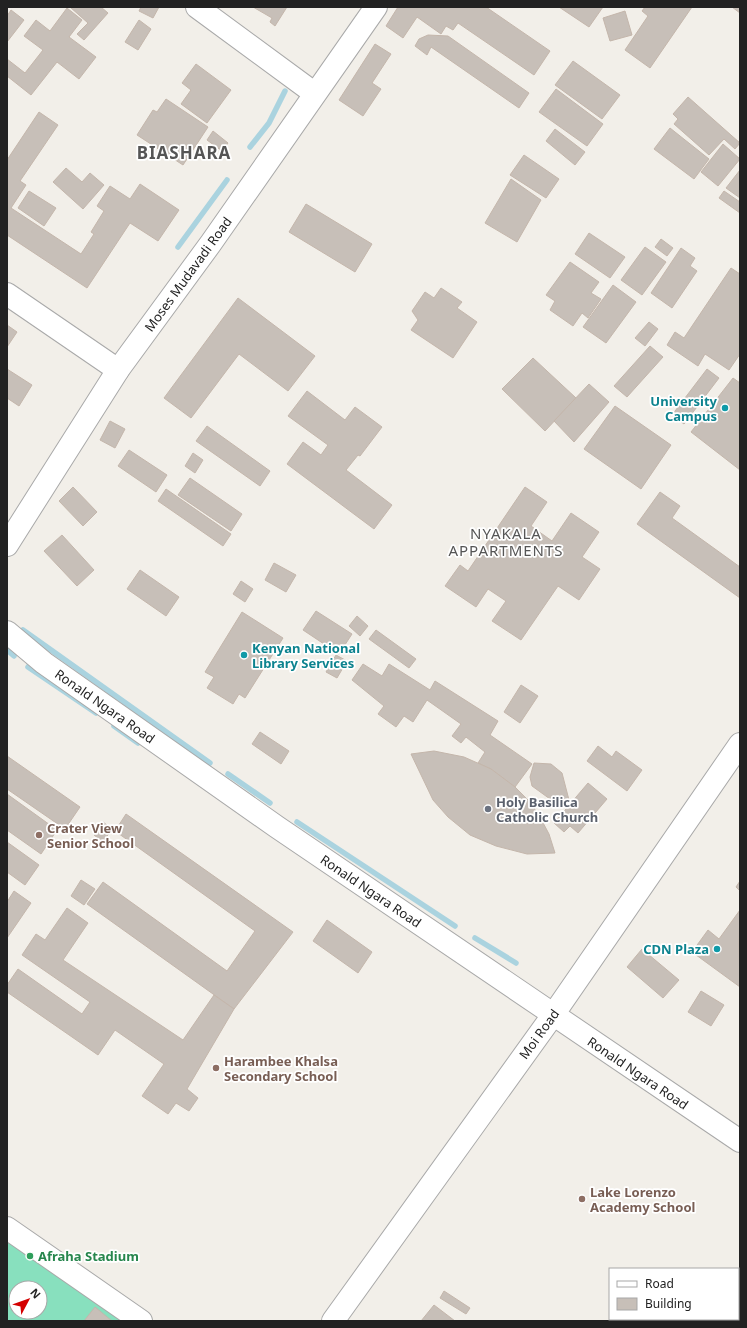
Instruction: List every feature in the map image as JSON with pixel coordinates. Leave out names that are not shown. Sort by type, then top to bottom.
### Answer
[{"type":"street","points":[[197,7],[314,93]]},
{"type":"street","name":"Moses Mudavadi Road","points":[[7,545],[118,370],[211,243],[314,93],[376,7]]},
{"type":"street","points":[[7,294],[118,370]]},
{"type":"street","name":"Ronald Ngara Road","points":[[7,632],[44,663],[271,822],[553,1016],[740,1141]]},
{"type":"street","name":"Moi Road","points":[[333,1321],[553,1016],[740,744]]},
{"type":"street","points":[[7,1228],[140,1321]]},
{"type":"green space","name":"Afraha Stadium","points":[[7,1225],[149,1321],[7,1321]]},
{"type":"building","points":[[70,7],[101,7],[108,13],[84,40],[77,34],[88,23]]},
{"type":"building","points":[[141,7],[159,7],[153,18],[139,11]]},
{"type":"building","points":[[253,7],[287,7],[275,26],[270,22],[272,18]]},
{"type":"building","points":[[398,7],[486,7],[550,51],[534,75],[458,23],[453,30],[446,26],[441,34],[417,17],[403,38],[386,26]]},
{"type":"building","points":[[559,7],[603,7],[589,27]]},
{"type":"building","points":[[645,7],[692,7],[650,68],[625,50],[648,16],[642,11]]},
{"type":"building","points":[[732,7],[740,7],[740,13]]},
{"type":"building","points":[[67,8],[82,20],[69,37],[96,57],[79,79],[57,62],[31,95],[7,76],[7,59],[25,73],[43,50],[24,36],[36,20],[50,31]]},
{"type":"building","points":[[11,10],[24,20],[7,42],[7,16]]},
{"type":"building","points":[[625,11],[632,35],[610,41],[603,18]]},
{"type":"building","points":[[139,20],[151,29],[138,50],[125,42]]},
{"type":"building","points":[[428,35],[448,36],[529,93],[519,108],[431,47],[427,55],[415,46],[419,39]]},
{"type":"building","points":[[375,44],[391,54],[372,83],[381,89],[363,116],[339,100]]},
{"type":"building","points":[[573,61],[620,95],[602,119],[555,85]]},
{"type":"building","points":[[196,64],[231,90],[207,123],[181,104],[191,90],[182,83]]},
{"type":"building","points":[[556,89],[603,124],[587,146],[539,112]]},
{"type":"building","points":[[688,97],[740,143],[735,149],[724,139],[709,155],[674,124],[678,119],[673,114]]},
{"type":"building","points":[[166,99],[208,127],[183,165],[137,135],[153,110],[157,112]]},
{"type":"building","points":[[39,112],[58,125],[20,181],[26,185],[11,208],[81,254],[94,234],[91,232],[104,211],[97,206],[110,186],[130,199],[140,184],[179,210],[158,241],[130,223],[87,288],[7,235],[7,160]]},
{"type":"building","points":[[670,128],[709,159],[694,179],[654,149]]},
{"type":"building","points":[[555,129],[585,152],[575,165],[546,141]]},
{"type":"building","points":[[213,131],[228,143],[222,151],[207,140]]},
{"type":"building","points":[[723,144],[740,159],[718,186],[701,172]]},
{"type":"building","points":[[524,155],[559,179],[546,198],[510,175]]},
{"type":"building","points":[[66,168],[82,182],[90,173],[104,185],[83,209],[53,182]]},
{"type":"building","points":[[740,170],[740,198],[726,188]]},
{"type":"building","points":[[511,179],[541,200],[517,242],[485,223]]},
{"type":"building","points":[[29,191],[56,208],[44,226],[18,208]]},
{"type":"building","points":[[724,191],[740,202],[740,213],[719,198]]},
{"type":"building","points":[[306,204],[372,244],[355,272],[289,232]]},
{"type":"building","points":[[589,233],[625,257],[610,278],[575,254]]},
{"type":"building","points":[[661,239],[673,248],[667,256],[655,247]]},
{"type":"building","points":[[645,247],[666,262],[642,295],[621,280]]},
{"type":"building","points":[[681,248],[695,258],[690,266],[697,271],[672,308],[651,293]]},
{"type":"building","points":[[570,262],[599,282],[591,293],[601,299],[588,318],[582,313],[573,326],[550,310],[555,301],[546,295]]},
{"type":"building","points":[[731,268],[740,274],[740,354],[729,370],[705,354],[698,366],[667,345],[675,332],[684,338]]},
{"type":"building","points":[[613,285],[636,302],[606,343],[583,327]]},
{"type":"building","points":[[441,288],[462,302],[457,308],[477,322],[453,358],[411,330],[418,320],[412,311],[425,292],[434,298]]},
{"type":"building","points":[[238,298],[315,356],[288,391],[239,354],[191,418],[164,398]]},
{"type":"building","points":[[649,322],[658,329],[645,346],[635,338]]},
{"type":"building","points":[[7,325],[17,332],[7,347]]},
{"type":"building","points":[[650,346],[663,357],[627,397],[614,386]]},
{"type":"building","points":[[533,358],[576,398],[545,431],[502,389]]},
{"type":"building","points":[[7,369],[32,385],[19,406],[7,398]]},
{"type":"building","points":[[707,369],[719,378],[684,424],[672,415]]},
{"type":"building","name":"University Campus","points":[[733,378],[740,383],[740,470],[691,432]]},
{"type":"building","points":[[589,384],[609,402],[574,442],[554,421]]},
{"type":"building","points":[[307,391],[345,420],[355,407],[382,427],[360,456],[358,455],[346,470],[392,505],[374,529],[287,464],[303,442],[321,455],[328,445],[288,416]]},
{"type":"building","points":[[615,406],[671,445],[641,489],[584,449]]},
{"type":"building","points":[[110,421],[125,429],[115,448],[100,440]]},
{"type":"building","points":[[207,426],[270,471],[260,486],[196,441]]},
{"type":"building","points":[[129,450],[167,475],[156,492],[118,466]]},
{"type":"building","points":[[193,453],[203,460],[195,473],[185,466]]},
{"type":"building","points":[[190,478],[242,514],[231,531],[178,495]]},
{"type":"building","points":[[73,487],[97,512],[83,526],[59,501]]},
{"type":"building","points":[[525,487],[547,502],[531,526],[552,541],[571,513],[599,532],[582,557],[600,569],[579,600],[558,586],[521,640],[492,621],[506,601],[488,589],[476,607],[445,586],[460,565],[468,571]]},
{"type":"building","points":[[166,489],[231,534],[223,546],[158,501]]},
{"type":"building","points":[[660,492],[680,506],[672,518],[740,567],[740,598],[637,524]]},
{"type":"building","points":[[62,535],[94,570],[77,586],[44,551]]},
{"type":"building","points":[[274,563],[296,575],[286,592],[265,580]]},
{"type":"building","points":[[140,570],[179,597],[166,616],[127,589]]},
{"type":"building","points":[[241,581],[253,589],[245,602],[233,594]]},
{"type":"building","points":[[316,611],[352,634],[339,654],[303,630]]},
{"type":"building","name":"Kenyan National Library Services","points":[[242,612],[283,638],[245,698],[239,694],[233,704],[207,688],[214,677],[205,672]]},
{"type":"building","points":[[357,616],[368,626],[360,636],[349,626]]},
{"type":"building","points":[[376,630],[416,659],[409,668],[369,639]]},
{"type":"building","points":[[336,655],[347,661],[337,678],[326,672]]},
{"type":"building","points":[[363,664],[382,676],[389,664],[430,690],[435,681],[498,721],[490,735],[532,764],[515,787],[491,769],[478,763],[485,752],[466,737],[461,743],[452,736],[461,724],[427,700],[413,722],[404,716],[396,727],[378,714],[384,706],[352,680]]},
{"type":"building","points":[[521,685],[538,696],[520,723],[504,712]]},
{"type":"building","points":[[260,732],[289,751],[281,764],[252,744]]},
{"type":"building","points":[[598,746],[612,757],[616,751],[642,770],[627,791],[587,761]]},
{"type":"building","name":"Holy Basilica Catholic Church","points":[[434,751],[464,757],[491,769],[515,787],[530,802],[541,819],[549,834],[555,853],[527,854],[496,846],[470,835],[448,817],[433,800],[411,754]]},
{"type":"building","points":[[7,756],[80,807],[65,829],[7,789]]},
{"type":"building","points":[[534,763],[551,764],[562,773],[569,800],[550,799],[532,786],[530,777]]},
{"type":"building","points":[[588,783],[607,799],[578,833],[570,826],[564,832],[554,823]]},
{"type":"building","points":[[7,794],[57,830],[41,854],[7,830]]},
{"type":"building","points":[[126,814],[293,932],[234,1009],[87,904],[103,882],[227,971],[255,931],[115,831]]},
{"type":"building","points":[[103,822],[112,829],[103,842],[94,835]]},
{"type":"building","points":[[7,842],[39,865],[25,885],[7,872]]},
{"type":"building","points":[[81,880],[95,889],[84,905],[71,896]]},
{"type":"building","points":[[740,881],[740,891],[736,887]]},
{"type":"building","points":[[14,891],[31,903],[7,938],[7,902]]},
{"type":"building","points":[[67,908],[88,923],[63,960],[183,1040],[214,995],[234,1009],[187,1089],[198,1098],[189,1111],[176,1103],[168,1114],[142,1096],[164,1064],[115,1030],[98,1055],[7,992],[7,985],[18,969],[82,1014],[90,1002],[22,955],[36,934],[45,940]]},
{"type":"building","name":"CDN Plaza","points":[[740,910],[740,987],[692,952],[708,930],[719,939]]},
{"type":"building","points":[[327,920],[372,952],[358,973],[313,941]]},
{"type":"building","points":[[642,949],[679,980],[663,998],[627,967]]},
{"type":"building","points":[[701,991],[724,1005],[711,1026],[688,1012]]},
{"type":"building","points":[[444,1291],[470,1308],[466,1314],[440,1298]]},
{"type":"building","points":[[434,1305],[455,1321],[421,1321]]},
{"type":"building","points":[[95,1307],[112,1321],[84,1321]]},
{"type":"waterway","points":[[250,147],[269,123],[285,91]]},
{"type":"waterway","points":[[178,247],[227,180]]},
{"type":"waterway","points":[[23,630],[210,763]]},
{"type":"waterway","points":[[7,650],[14,656]]},
{"type":"waterway","points":[[28,667],[96,713]]},
{"type":"waterway","points":[[114,726],[138,743]]},
{"type":"waterway","points":[[228,774],[270,803]]},
{"type":"waterway","points":[[297,822],[455,926]]},
{"type":"waterway","points":[[475,938],[516,963]]},
{"type":"place","name":"University Campus","points":[[725,408]]},
{"type":"place","name":"Kenyan National Library Services","points":[[244,655]]},
{"type":"place","name":"Holy Basilica Catholic Church","points":[[488,809]]},
{"type":"place","name":"Crater View Senior School","points":[[39,835]]},
{"type":"place","name":"CDN Plaza","points":[[717,949]]},
{"type":"place","name":"Harambee Khalsa Secondary School","points":[[216,1068]]},
{"type":"place","name":"Lake Lorenzo Academy School","points":[[582,1199]]},
{"type":"place","name":"Afraha Stadium","points":[[30,1256]]},
{"type":"district","name":"BIASHARA","points":[[184,152]]},
{"type":"district","name":"NYAKALA APPARTMENTS","points":[[506,542]]}]
